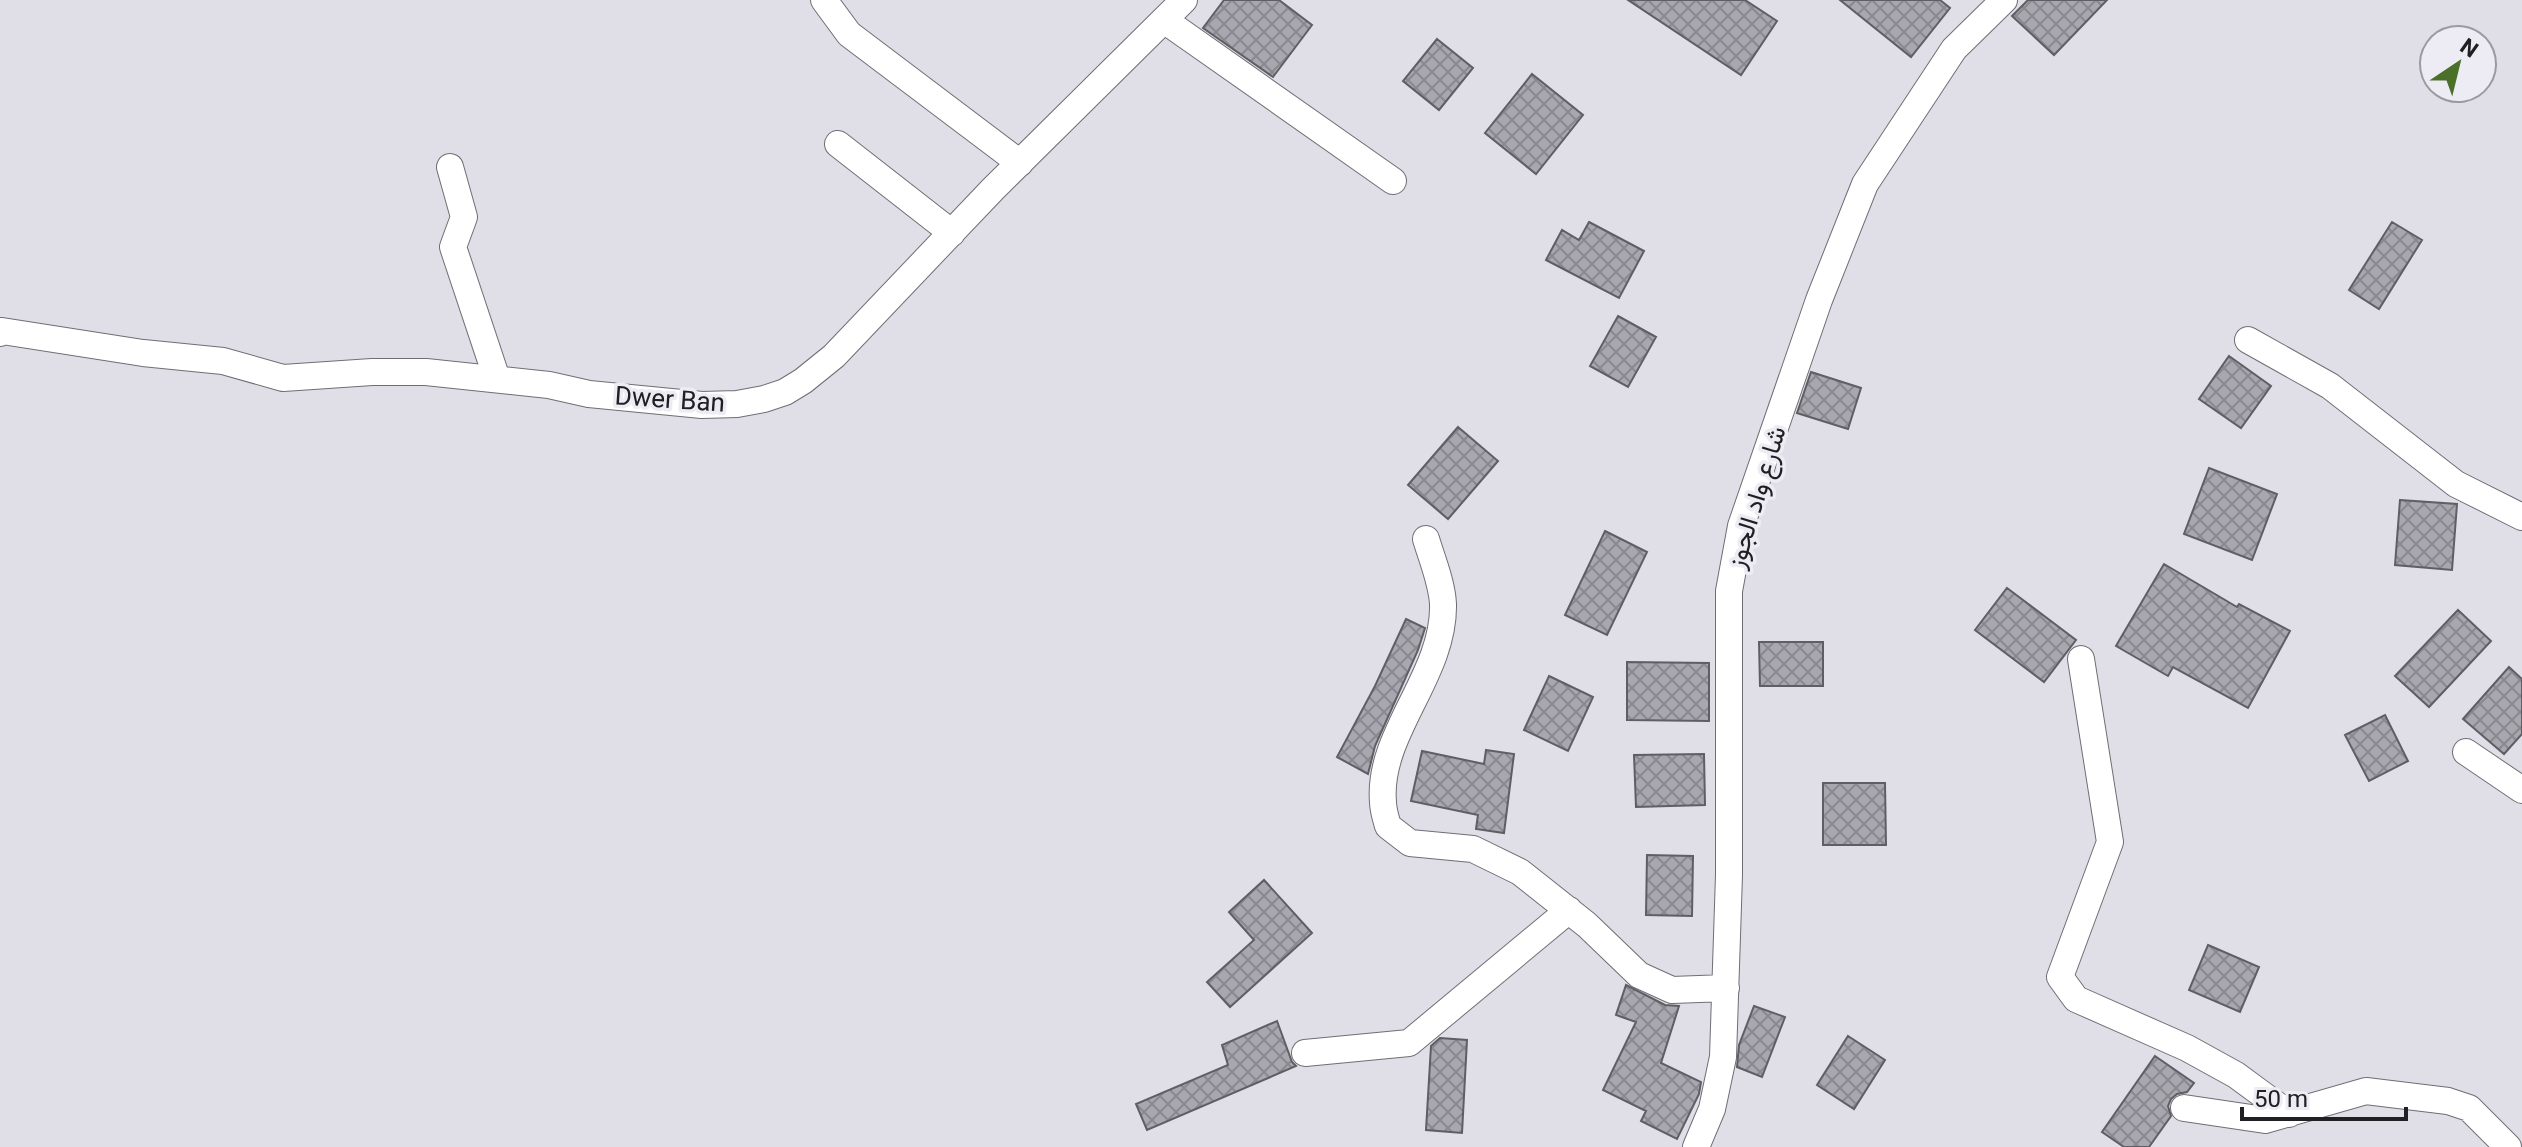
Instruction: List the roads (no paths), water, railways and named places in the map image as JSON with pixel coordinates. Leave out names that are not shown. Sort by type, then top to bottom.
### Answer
[{"type":"street","points":[[824,0],[849,34],[1020,163]]},
{"type":"street","name":"Dwer Ban","points":[[1,331],[143,353],[223,361],[283,378],[404,371],[497,379],[549,385],[589,394],[702,405],[764,399],[785,392],[813,374],[1184,0]]},
{"type":"street","name":"شارع واد الجوز","points":[[1696,1147],[1712,1109],[1723,1057],[1729,875],[1729,591],[1741,526],[1819,300],[1865,184],[1954,49],[2004,0]]},
{"type":"street","points":[[1164,20],[1393,181]]},
{"type":"street","points":[[838,144],[952,233]]},
{"type":"street","points":[[450,167],[464,217],[453,247],[497,379]]},
{"type":"street","points":[[2248,340],[2330,386],[2456,484],[2522,517]]},
{"type":"street","points":[[1426,539],[1443,604],[1438,639],[1426,678],[1392,750],[1384,776],[1382,802],[1388,826],[1410,843],[1473,849],[1520,872],[1569,910],[1639,975],[1672,990],[1726,988]]},
{"type":"street","points":[[2081,659],[2110,842],[2060,977],[2076,999],[2199,1055],[2236,1075],[2289,1114]]},
{"type":"street","points":[[2466,752],[2522,790]]},
{"type":"street","points":[[1305,1053],[1409,1043],[1569,910]]},
{"type":"street","points":[[2184,1108],[2265,1120],[2366,1091],[2448,1101],[2469,1108],[2508,1147]]}]
